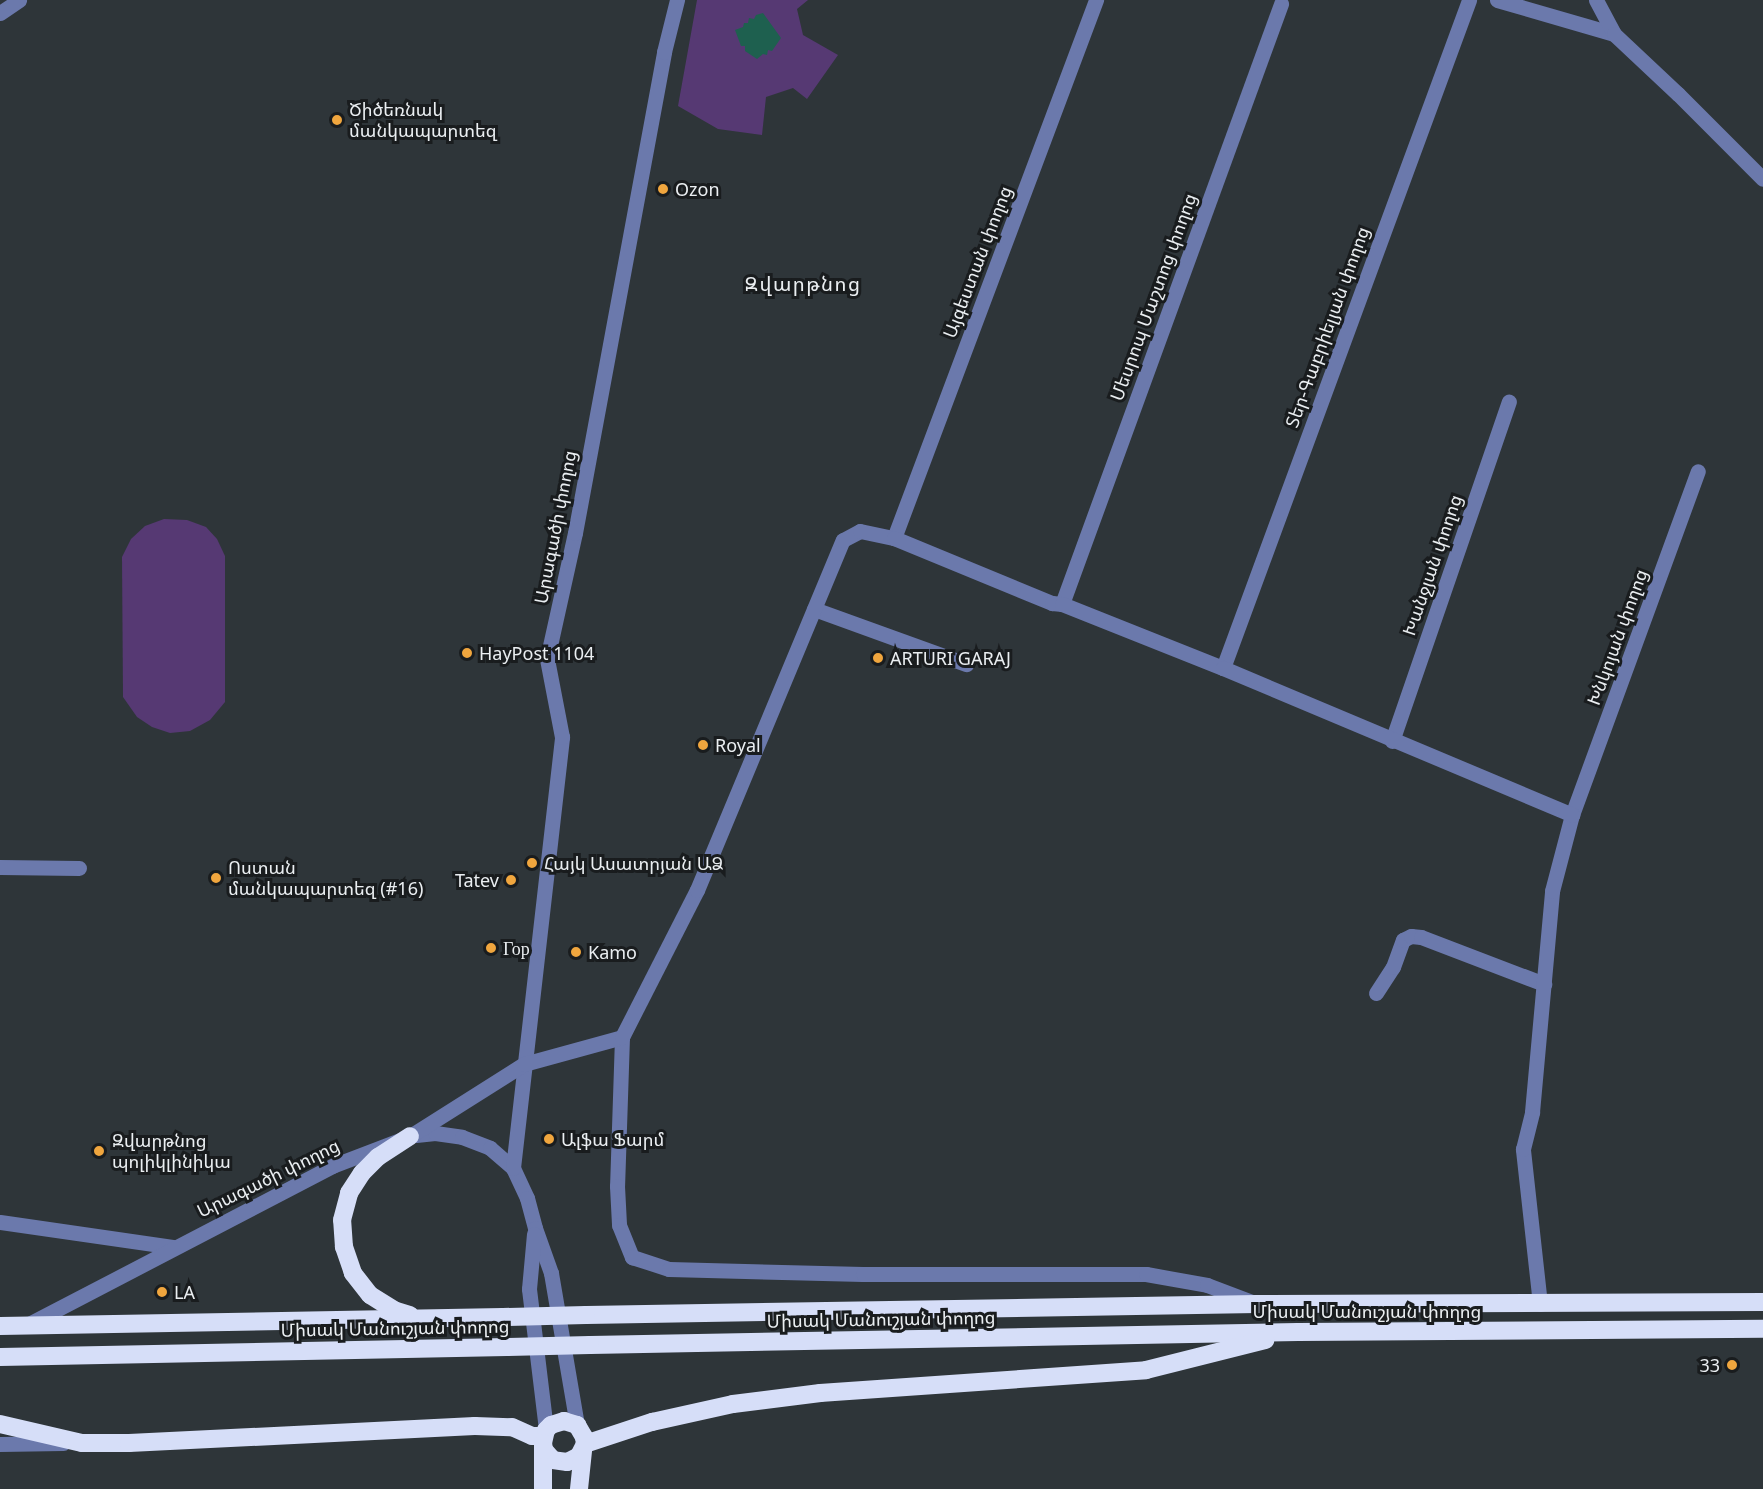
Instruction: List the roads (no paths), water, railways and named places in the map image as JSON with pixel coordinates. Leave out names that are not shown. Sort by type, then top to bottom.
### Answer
[{"type":"highway","points":[[411,1136],[378,1158],[362,1173],[350,1193],[342,1220],[344,1247],[353,1273],[370,1295],[393,1310],[420,1318]]},
{"type":"highway","name":"Միսակ Մանուշյան փողոց","points":[[0,1326],[1257,1304],[1763,1302]]},
{"type":"highway","name":"Միսակ Մանուշյան փողոց","points":[[0,1357],[1298,1332],[1763,1329]]},
{"type":"highway","points":[[544,1436],[548,1456],[560,1462],[573,1460],[584,1447],[652,1422],[733,1404],[820,1393],[1146,1370],[1298,1332]]},
{"type":"highway","points":[[543,1489],[544,1436],[551,1425],[564,1421],[577,1425],[584,1437],[579,1489]]},
{"type":"highway","points":[[0,1424],[82,1443],[129,1443],[475,1426],[512,1428],[532,1436],[544,1436]]},
{"type":"street","points":[[0,13],[19,0]]},
{"type":"street","name":"Արագածի փողոց","points":[[513,1168],[562,737],[547,659],[575,533],[664,52],[677,0]]},
{"type":"street","name":"Այգեստան փողոց","points":[[894,538],[1096,0]]},
{"type":"street","name":"Տեր-Գաբրիելյան փողոց","points":[[1223,668],[1469,0]]},
{"type":"street","points":[[1497,0],[1614,34]]},
{"type":"street","points":[[1596,0],[1614,34],[1763,179]]},
{"type":"street","name":"Մեսրոպ Մաշտոց փողոց","points":[[1062,604],[1281,4]]},
{"type":"street","name":"Խանջյան փողոց","points":[[1392,741],[1509,402]]},
{"type":"street","name":"Խնկոյան փողոց","points":[[1540,1304],[1523,1149],[1532,1112],[1552,891],[1572,815],[1698,471]]},
{"type":"street","points":[[1257,1304],[1207,1285],[1146,1274],[862,1274],[669,1269],[632,1257],[619,1225],[617,1186],[622,1037],[697,890],[843,540],[860,531],[894,538],[1052,603],[1062,604],[1223,668],[1572,815]]},
{"type":"street","points":[[814,609],[966,664]]},
{"type":"street","points":[[0,867],[79,868]]},
{"type":"street","points":[[1376,993],[1393,967],[1403,940],[1412,936],[1421,937],[1544,984]]},
{"type":"street","points":[[524,1064],[622,1037]]},
{"type":"street","name":"Արագածի փողոց","points":[[27,1325],[332,1166],[411,1136],[524,1064]]},
{"type":"street","points":[[411,1136],[435,1133],[462,1137],[490,1148],[513,1168],[527,1198],[551,1273],[577,1425]]},
{"type":"street","points":[[0,1222],[174,1247]]},
{"type":"street","points":[[535,1228],[529,1289],[544,1436]]},
{"type":"street","points":[[0,1444],[82,1443]]},
{"type":"place","name":"Ծիծեռնակ մանկապարտեզ","points":[[337,120]]},
{"type":"place","name":"Ozon","points":[[663,189]]},
{"type":"place","name":"HayPost 1104","points":[[467,653]]},
{"type":"place","name":"ARTURI GARAJ","points":[[878,658]]},
{"type":"place","name":"Royal","points":[[703,745]]},
{"type":"place","name":"Հայկ Ասատրյան ԱՁ","points":[[532,863]]},
{"type":"place","name":"Ոստան մանկապարտեզ (#16)","points":[[216,878]]},
{"type":"place","name":"Tatev","points":[[511,880]]},
{"type":"place","name":"Гор","points":[[491,948]]},
{"type":"place","name":"Kamo","points":[[576,952]]},
{"type":"place","name":"Ալֆա Ֆարմ","points":[[549,1139]]},
{"type":"place","name":"Զվարթնոց պոլիկլինիկա","points":[[99,1151]]},
{"type":"place","name":"LA","points":[[162,1292]]},
{"type":"place","name":"33","points":[[1732,1365]]},
{"type":"district","name":"Զվարթնոց","points":[[803,283]]}]
